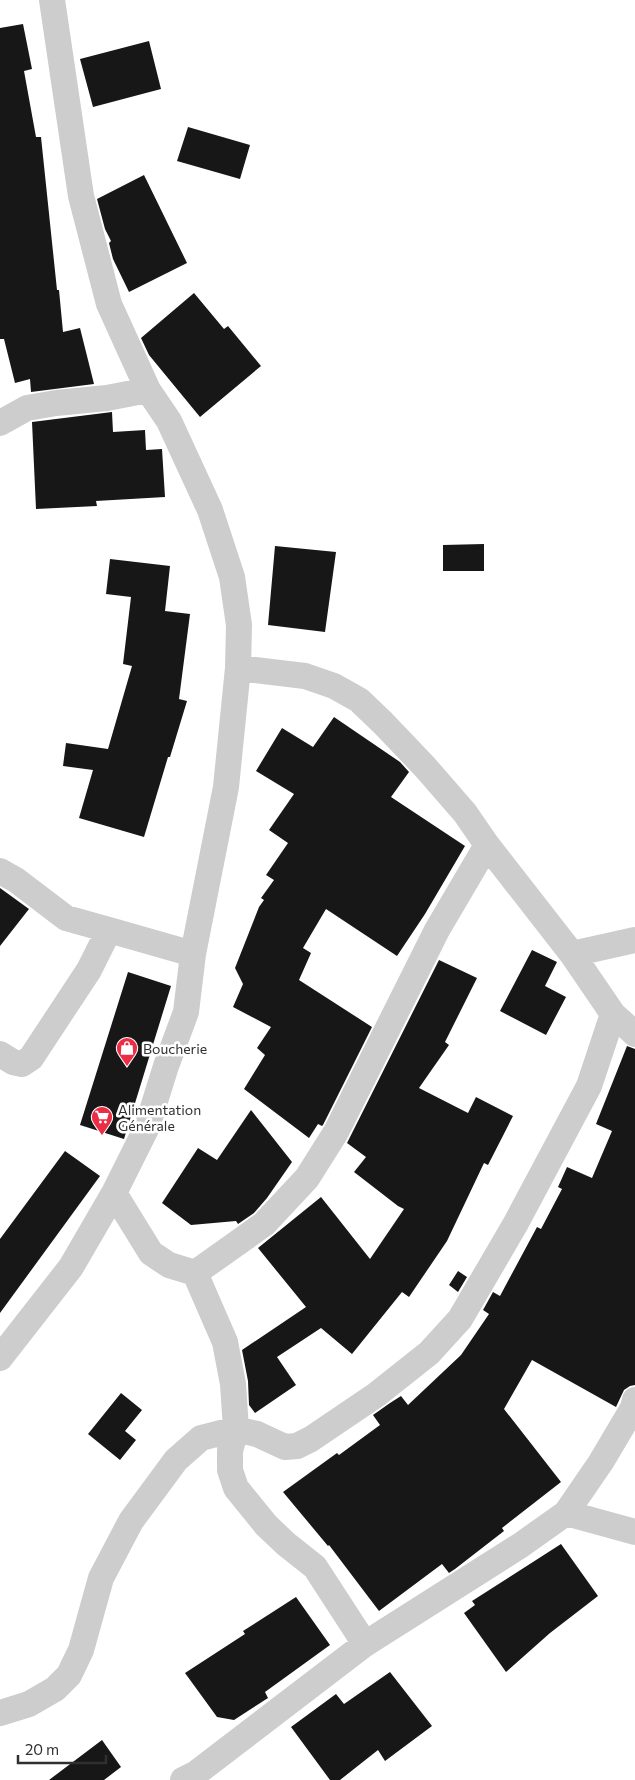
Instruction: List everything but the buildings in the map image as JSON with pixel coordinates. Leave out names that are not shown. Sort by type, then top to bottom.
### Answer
[{"type":"street","points":[[0,1358],[71,1267],[114,1193],[147,1127],[166,1066],[186,1012],[193,954],[226,787],[238,668],[239,625],[232,577],[206,501],[169,421],[148,390],[109,304],[81,196],[52,0]]},
{"type":"street","points":[[0,423],[27,408],[107,398],[148,390]]},
{"type":"street","points":[[238,668],[305,676],[334,686],[358,700],[383,723],[465,813],[487,845],[572,954],[613,1014],[635,1034]]},
{"type":"street","points":[[195,1274],[264,1224],[307,1178],[336,1132],[437,930],[487,845]]},
{"type":"street","points":[[0,871],[16,880],[66,918],[193,954]]},
{"type":"street","points":[[0,1054],[13,1062],[22,1064],[31,1058],[89,970],[109,930]]},
{"type":"street","points":[[572,954],[635,940]]},
{"type":"street","points":[[0,1713],[29,1704],[55,1689],[69,1675],[81,1650],[101,1578],[131,1521],[176,1460],[201,1438],[236,1429],[257,1434],[285,1447],[296,1446],[311,1439],[376,1395],[429,1353],[460,1319],[516,1223],[589,1086],[613,1014]]},
{"type":"street","points":[[114,1193],[151,1254],[169,1265],[195,1274],[225,1342],[233,1384],[236,1429],[230,1451],[230,1470],[236,1488],[266,1525],[315,1567],[365,1644]]},
{"type":"street","points":[[191,1778],[365,1644],[521,1545],[566,1513],[601,1462],[633,1408],[635,1400]]},
{"type":"street","points":[[566,1513],[635,1532]]},
{"type":"place","name":"Boucherie","points":[[127,1067]]},
{"type":"place","name":"Alimentation Générale","points":[[102,1136]]}]
